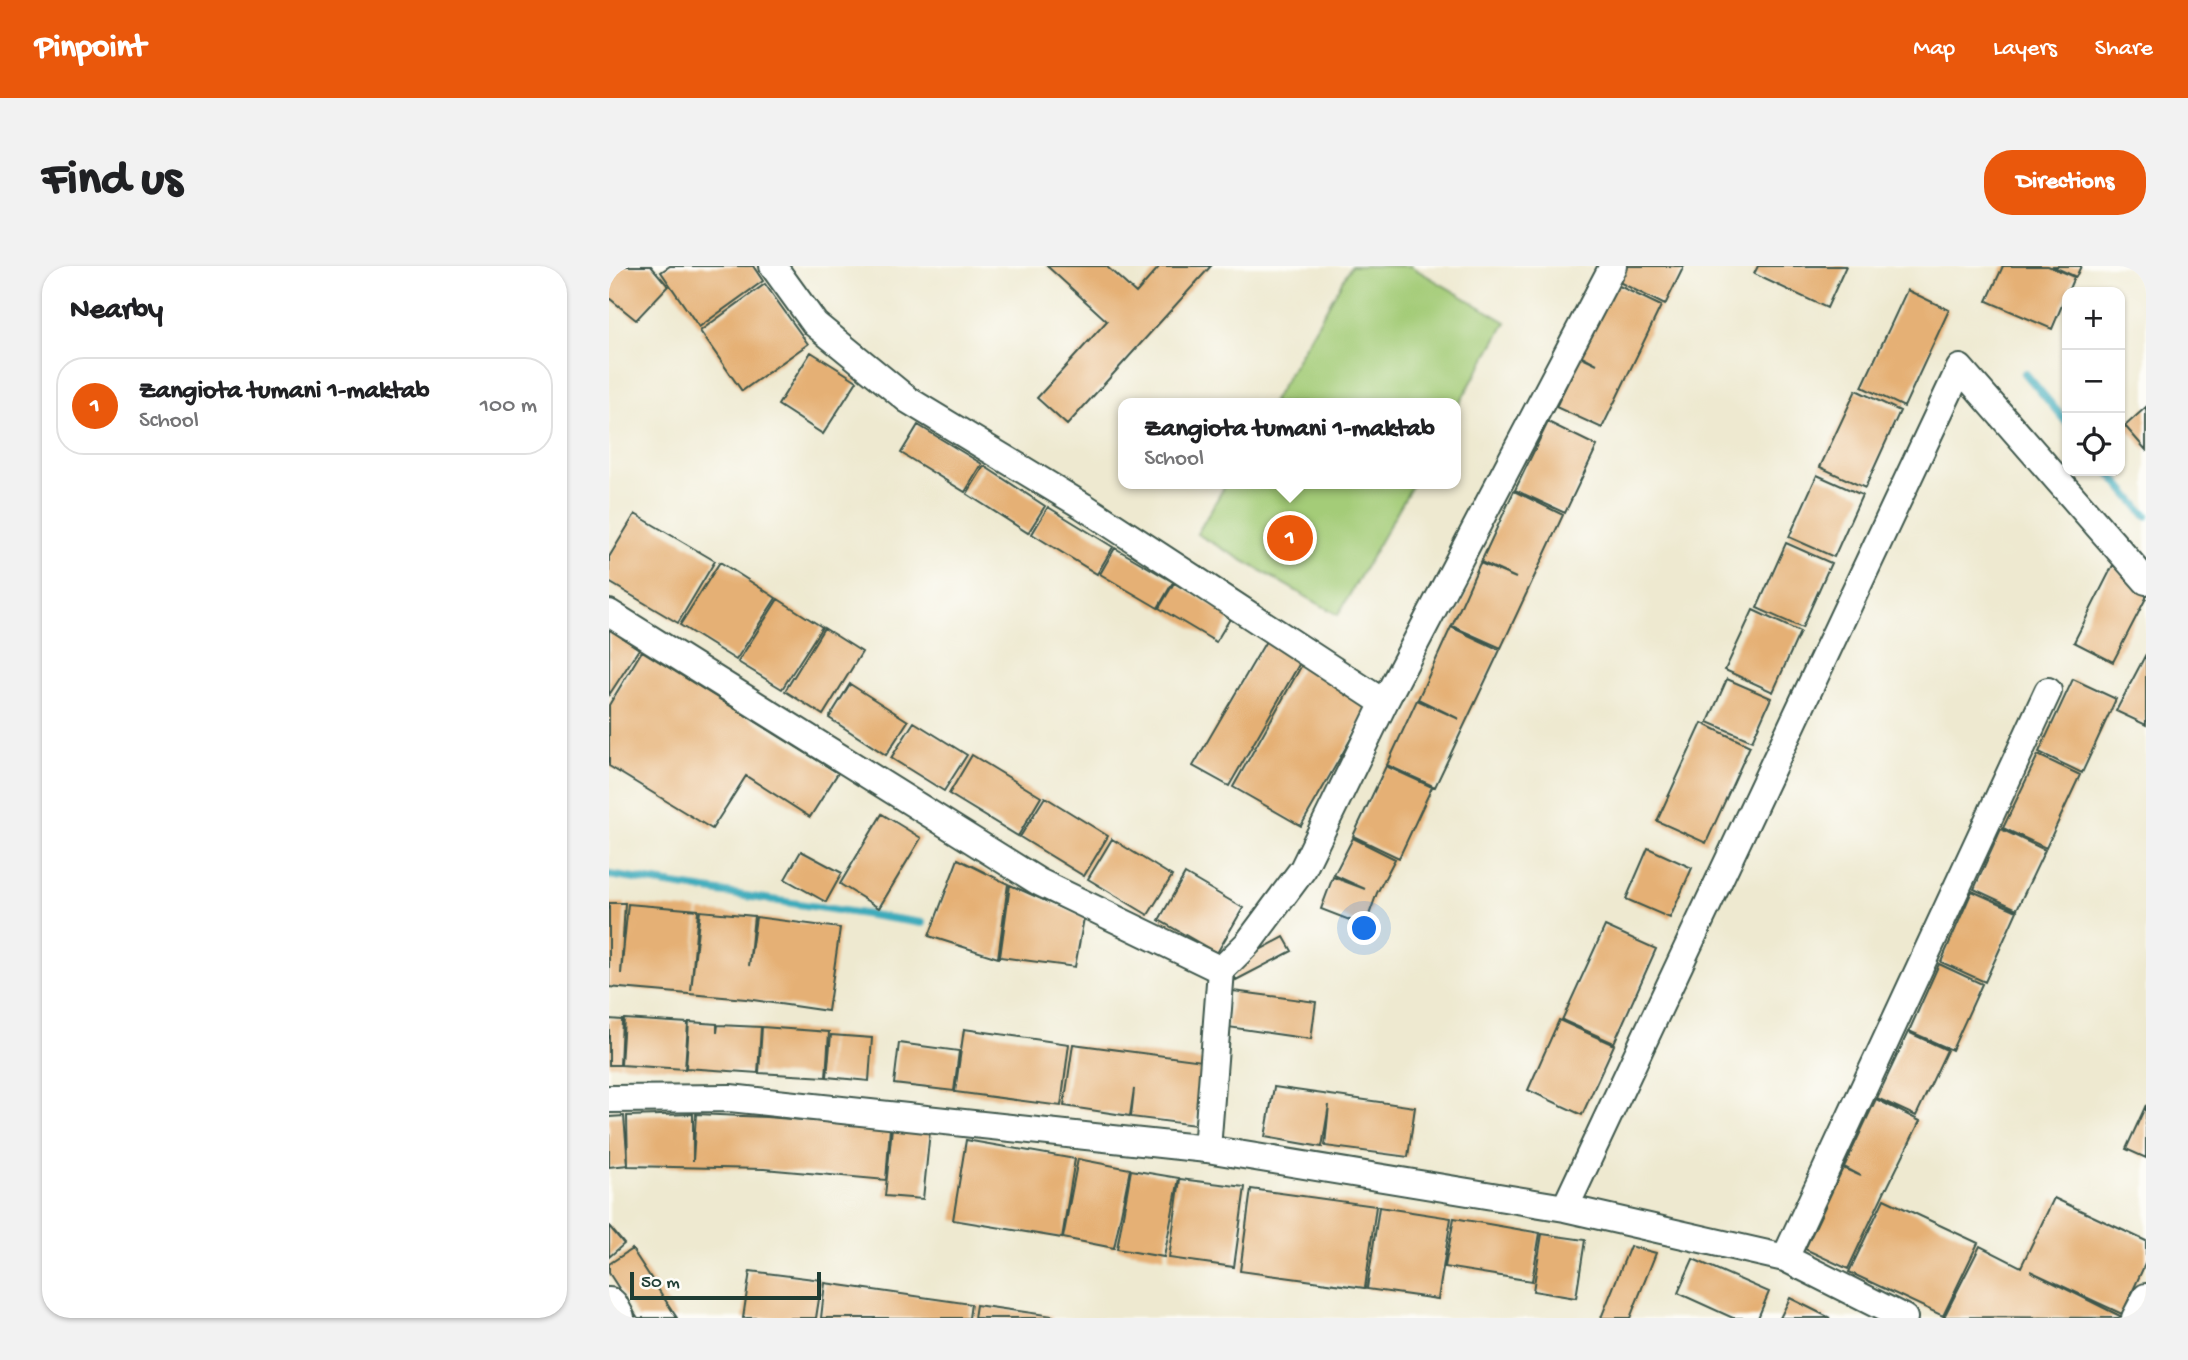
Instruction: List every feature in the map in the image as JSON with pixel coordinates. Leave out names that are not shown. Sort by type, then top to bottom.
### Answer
[{"type":"main road","points":[[609,1307],[615,1318]]},
{"type":"street","points":[[773,266],[815,324],[908,400],[1083,506],[1384,703]]},
{"type":"street","points":[[1207,1149],[1221,970],[1248,943],[1303,869],[1384,703],[1613,266]]},
{"type":"street","points":[[1565,1208],[1960,368],[2146,581]]},
{"type":"street","points":[[609,613],[1039,882],[1221,970]]},
{"type":"street","points":[[1785,1258],[2048,691]]},
{"type":"street","points":[[609,1099],[730,1098],[1207,1149],[1565,1208],[1785,1258],[1904,1318]]},
{"type":"street","points":[[2135,1318],[2146,1297]]},
{"type":"green space","points":[[1351,266],[1410,266],[1506,322],[1461,400],[1461,398],[1275,398]]},
{"type":"green space","points":[[1223,489],[1410,489],[1338,615],[1197,534]]},
{"type":"building","points":[[609,266],[651,266],[668,286],[636,320],[609,298]]},
{"type":"building","points":[[670,266],[753,266],[763,281],[699,327],[661,272]]},
{"type":"building","points":[[1047,266],[1106,266],[1136,293],[1160,266],[1211,266],[1067,425],[1037,398],[1107,321]]},
{"type":"building","points":[[1624,266],[1684,266],[1665,305],[1617,281]]},
{"type":"building","points":[[1758,266],[1846,266],[1827,308],[1754,274]]},
{"type":"building","points":[[2003,266],[2048,266],[2074,277],[2070,287],[2062,287],[2062,305],[2052,329],[1987,301]]},
{"type":"building","points":[[2052,266],[2081,266],[2076,277]]},
{"type":"building","points":[[765,284],[808,344],[742,391],[700,331]]},
{"type":"building","points":[[1615,284],[1661,306],[1602,428],[1556,407],[1580,356],[1597,364],[1580,355]]},
{"type":"building","points":[[1907,290],[1949,310],[1904,407],[1862,387]]},
{"type":"building","points":[[811,352],[857,381],[823,434],[778,405]]},
{"type":"building","points":[[1856,390],[1900,411],[1865,488],[1820,467]]},
{"type":"building","points":[[2146,407],[2146,450],[2125,426]]},
{"type":"building","points":[[1548,422],[1597,446],[1565,513],[1515,490]]},
{"type":"building","points":[[918,425],[982,464],[965,492],[901,453]]},
{"type":"building","points":[[984,466],[1045,506],[1028,533],[967,494]]},
{"type":"building","points":[[1817,475],[1862,495],[1834,557],[1789,537]]},
{"type":"building","points":[[1514,491],[1563,515],[1501,648],[1452,626],[1480,563],[1516,578],[1481,562]]},
{"type":"building","points":[[1048,507],[1113,547],[1097,574],[1032,534]]},
{"type":"building","points":[[635,514],[715,561],[678,623],[609,582],[609,557]]},
{"type":"building","points":[[1786,543],[1831,563],[1802,628],[1757,608]]},
{"type":"building","points":[[1115,548],[1173,582],[1158,608],[1100,574]]},
{"type":"building","points":[[720,562],[776,598],[736,660],[680,625]]},
{"type":"building","points":[[2113,565],[2146,594],[2146,598],[2113,662],[2074,642]]},
{"type":"building","points":[[1174,583],[1231,617],[1216,642],[1159,608]]},
{"type":"building","points":[[778,599],[822,627],[782,689],[738,662]]},
{"type":"building","points":[[1753,610],[1800,632],[1773,692],[1725,670]]},
{"type":"building","points":[[1451,627],[1500,650],[1435,787],[1387,765],[1417,700],[1459,719],[1418,699]]},
{"type":"building","points":[[824,628],[862,652],[823,715],[785,691]]},
{"type":"building","points":[[609,629],[639,649],[609,695]]},
{"type":"building","points":[[1266,641],[1301,661],[1229,786],[1193,766]]},
{"type":"building","points":[[642,651],[838,773],[810,817],[746,776],[712,829],[609,766],[609,705]]},
{"type":"building","points":[[2146,654],[2146,725],[2116,711]]},
{"type":"building","points":[[1303,663],[1372,702],[1301,826],[1233,787]]},
{"type":"building","points":[[1727,679],[1771,698],[1752,741],[1708,722]]},
{"type":"building","points":[[2073,679],[2116,699],[2082,773],[2039,752]]},
{"type":"building","points":[[850,684],[908,721],[886,755],[829,718]]},
{"type":"building","points":[[914,722],[967,755],[944,791],[891,758]]},
{"type":"building","points":[[1702,723],[1750,746],[1706,843],[1657,821]]},
{"type":"building","points":[[972,755],[1041,797],[1018,836],[949,794]]},
{"type":"building","points":[[2038,755],[2080,775],[2046,848],[2003,828]]},
{"type":"building","points":[[1386,766],[1432,787],[1399,858],[1353,836]]},
{"type":"building","points":[[1045,797],[1108,836],[1084,876],[1020,837]]},
{"type":"building","points":[[882,814],[921,838],[879,908],[840,884]]},
{"type":"building","points":[[2001,829],[2045,850],[2017,909],[1974,889]]},
{"type":"building","points":[[1353,838],[1395,859],[1377,893],[1365,926],[1321,909],[1333,877],[1365,889],[1334,875]]},
{"type":"building","points":[[1112,839],[1172,876],[1148,915],[1088,879]]},
{"type":"building","points":[[1648,848],[1692,868],[1670,918],[1626,899]]},
{"type":"building","points":[[801,851],[842,873],[826,902],[785,879]]},
{"type":"building","points":[[958,859],[1008,884],[998,958],[929,936]]},
{"type":"building","points":[[1185,874],[1243,908],[1217,953],[1159,920]]},
{"type":"building","points":[[1010,885],[1084,918],[1075,967],[1000,957]]},
{"type":"building","points":[[1972,891],[2017,911],[1985,982],[1941,962]]},
{"type":"building","points":[[609,903],[625,903],[621,974],[628,904],[698,910],[691,991],[700,911],[754,916],[749,966],[756,917],[840,928],[828,1011],[746,999],[609,987]]},
{"type":"building","points":[[1605,926],[1656,949],[1614,1043],[1562,1020]]},
{"type":"building","points":[[1284,937],[1292,951],[1236,980],[1230,966]]},
{"type":"building","points":[[1939,964],[1982,984],[1952,1050],[1909,1031]]},
{"type":"building","points":[[1233,991],[1316,1002],[1311,1039],[1228,1027]]},
{"type":"building","points":[[609,1019],[622,1020],[620,1065],[609,1065]]},
{"type":"building","points":[[624,1019],[688,1023],[685,1069],[621,1065]]},
{"type":"building","points":[[1559,1020],[1614,1045],[1582,1115],[1528,1090]]},
{"type":"building","points":[[689,1022],[717,1024],[717,1033],[718,1025],[761,1027],[758,1073],[686,1068]]},
{"type":"building","points":[[762,1027],[829,1032],[826,1077],[759,1073]]},
{"type":"building","points":[[964,1029],[1069,1044],[1061,1106],[955,1092]]},
{"type":"building","points":[[1908,1032],[1947,1050],[1916,1116],[1877,1098]]},
{"type":"building","points":[[831,1035],[872,1038],[869,1081],[827,1077]]},
{"type":"building","points":[[899,1043],[959,1051],[954,1091],[894,1084]]},
{"type":"building","points":[[1073,1044],[1203,1061],[1195,1125],[1131,1117],[1134,1089],[1130,1116],[1064,1106]]},
{"type":"building","points":[[1274,1087],[1415,1107],[1408,1157],[1325,1146],[1329,1105],[1322,1147],[1265,1137]]},
{"type":"building","points":[[1876,1099],[1920,1121],[1848,1269],[1805,1249],[1843,1168],[1861,1176],[1844,1167]]},
{"type":"building","points":[[2146,1105],[2146,1158],[2126,1149]]},
{"type":"building","points":[[693,1114],[693,1161],[696,1114],[890,1127],[886,1180],[764,1169],[628,1166],[627,1116]]},
{"type":"building","points":[[624,1116],[628,1165],[609,1167],[609,1117]]},
{"type":"building","points":[[892,1128],[930,1131],[923,1199],[885,1196]]},
{"type":"building","points":[[966,1140],[1075,1159],[1062,1238],[953,1220]]},
{"type":"building","points":[[1078,1159],[1130,1169],[1114,1248],[1063,1238]]},
{"type":"building","points":[[1131,1170],[1179,1178],[1164,1257],[1117,1249]]},
{"type":"building","points":[[1180,1179],[1245,1187],[1234,1267],[1169,1258]]},
{"type":"building","points":[[1251,1189],[1376,1206],[1365,1288],[1240,1271]]},
{"type":"building","points":[[2054,1198],[2146,1241],[2146,1262],[2122,1314],[2030,1271],[2124,1318],[1944,1317],[1980,1246],[2021,1267]]},
{"type":"building","points":[[1884,1199],[1978,1243],[1943,1316],[1849,1272]]},
{"type":"building","points":[[1379,1207],[1451,1218],[1438,1299],[1367,1289]]},
{"type":"building","points":[[1454,1218],[1540,1233],[1532,1281],[1445,1267]]},
{"type":"building","points":[[609,1226],[624,1244],[609,1257]]},
{"type":"building","points":[[1542,1234],[1585,1240],[1576,1298],[1533,1291]]},
{"type":"building","points":[[1630,1246],[1656,1253],[1630,1318],[1601,1318]]},
{"type":"building","points":[[632,1249],[677,1318],[638,1318],[609,1273],[609,1264]]},
{"type":"building","points":[[1693,1259],[1769,1292],[1758,1318],[1733,1318],[1678,1293]]},
{"type":"building","points":[[750,1271],[822,1280],[816,1318],[743,1318]]},
{"type":"building","points":[[825,1283],[971,1304],[969,1318],[821,1318]]},
{"type":"building","points":[[1790,1298],[1830,1318],[1780,1318]]},
{"type":"building","points":[[976,1305],[1053,1316],[1053,1318],[974,1318]]},
{"type":"waterway","points":[[2025,373],[2062,417]]},
{"type":"waterway","points":[[2112,476],[2146,516]]},
{"type":"waterway","points":[[609,875],[922,923]]},
{"type":"place","name":"Zangiota tumani 1-maktab","points":[[1290,538]]}]
